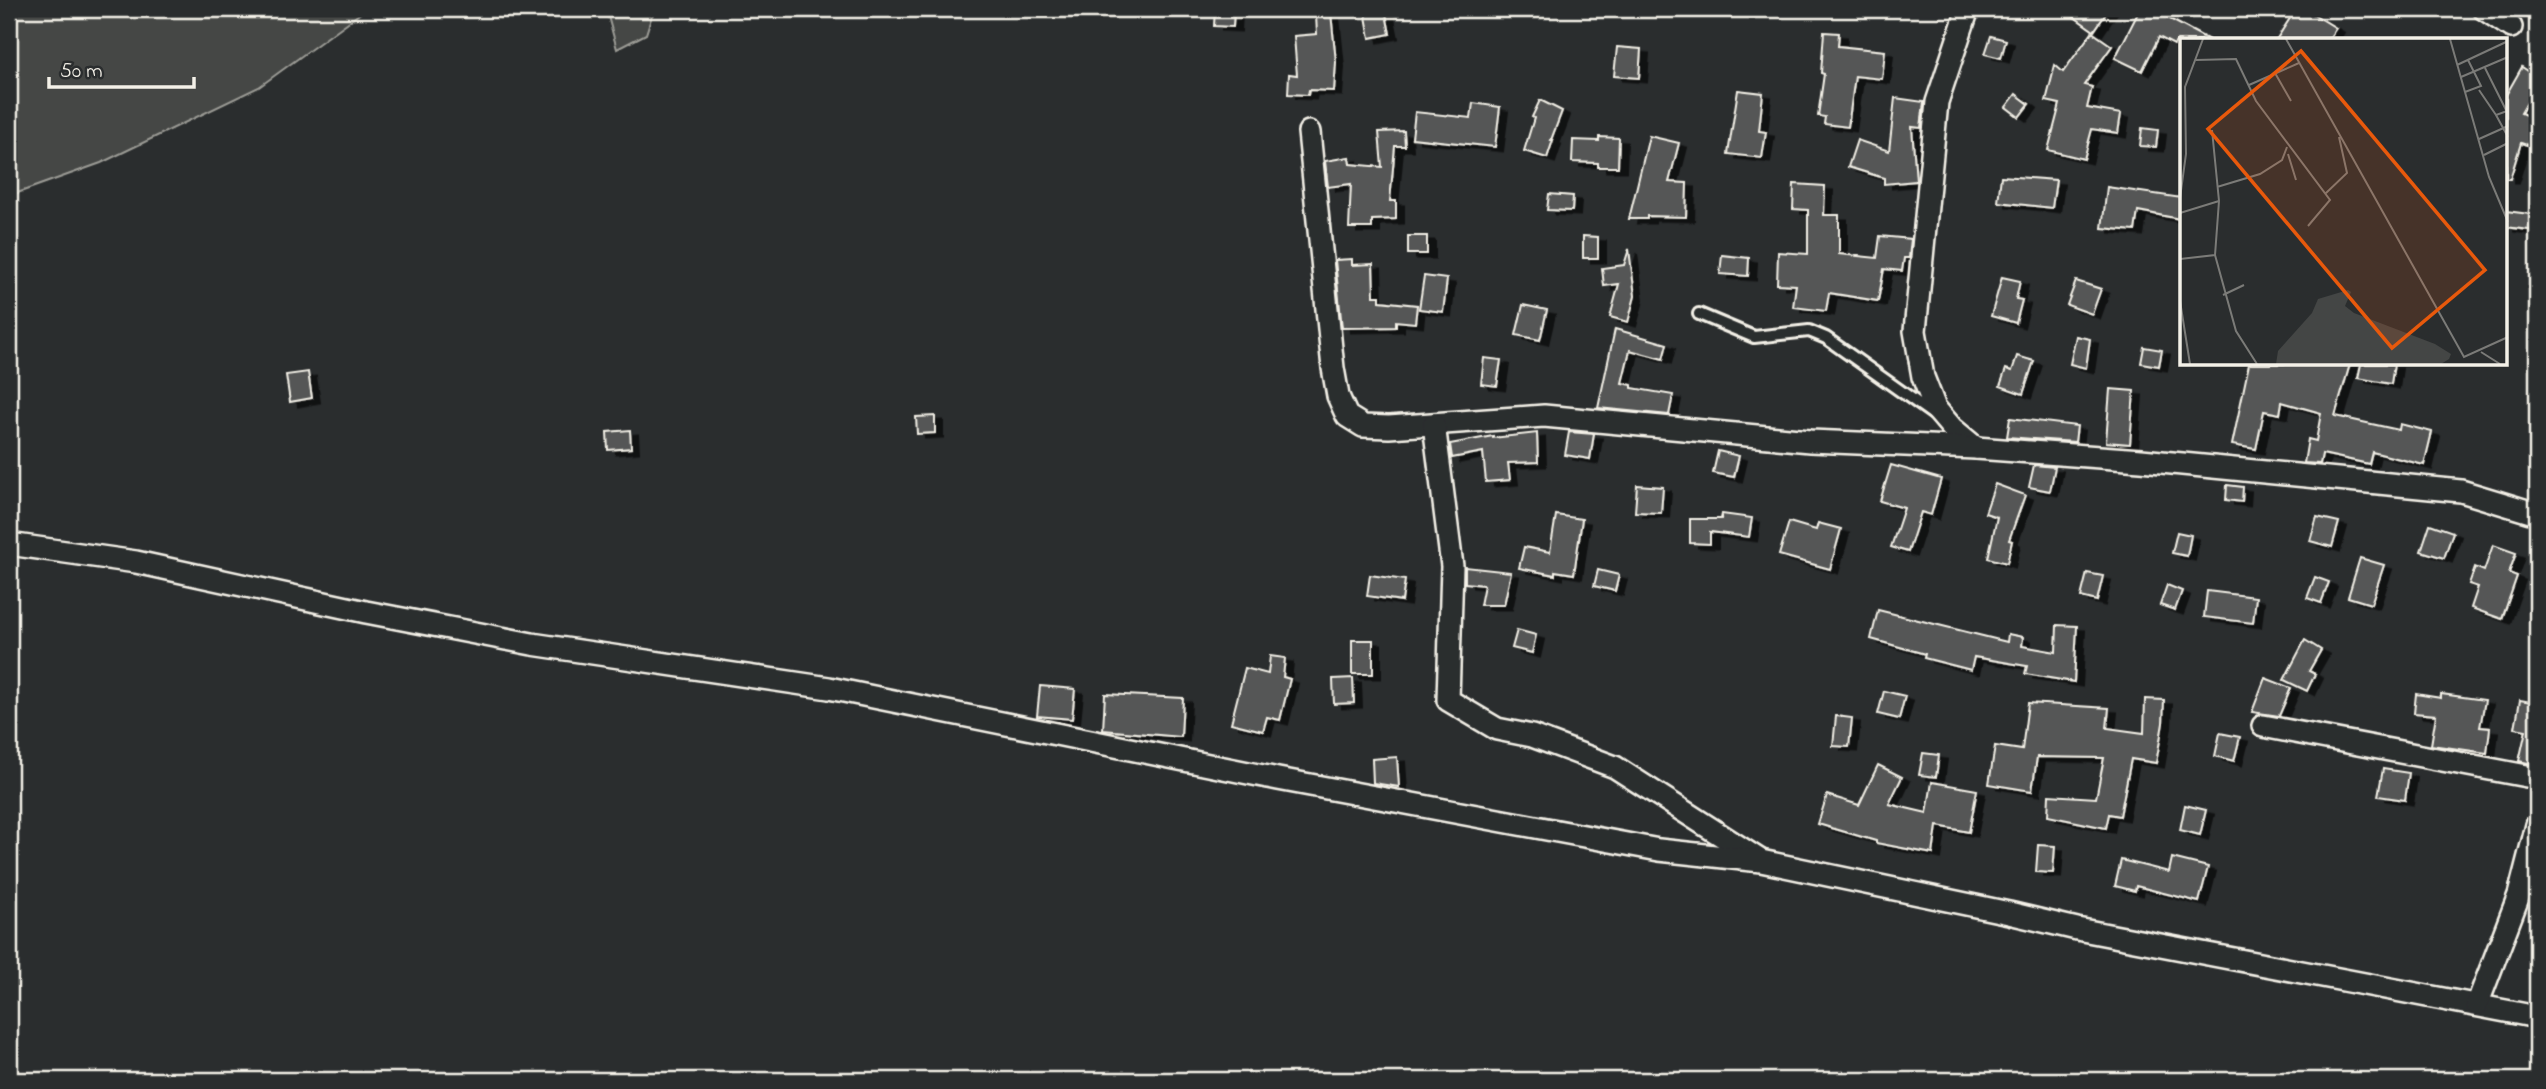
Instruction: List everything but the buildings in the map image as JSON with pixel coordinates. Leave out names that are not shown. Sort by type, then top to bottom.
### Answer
[{"type":"street","points":[[1968,9],[1937,102],[1915,331],[1923,377],[1935,408],[1952,428],[1976,448]]},
{"type":"street","points":[[2484,9],[2511,27]]},
{"type":"street","points":[[1309,132],[1338,396],[1347,416],[1363,426],[1390,427],[1544,416],[1810,441],[1976,448],[2141,460],[2461,491],[2537,514]]},
{"type":"street","points":[[1434,424],[1452,566],[1448,700],[1497,729],[1532,737],[1615,767],[1761,862]]},
{"type":"street","points":[[9,544],[136,562],[366,612],[532,644],[829,688],[1278,779],[1659,850],[1761,862],[2077,929],[2537,1017]]},
{"type":"street","points":[[2263,726],[2537,778]]},
{"type":"street","points":[[2477,1005],[2519,895],[2537,825]]},
{"type":"lane","points":[[1699,314],[1754,337],[1809,331],[1826,338],[1952,428]]},
{"type":"shaded area","points":[[9,9],[366,9],[259,87],[101,163],[9,196]]},
{"type":"shaded area","points":[[606,9],[654,9],[646,34],[617,49]]}]
